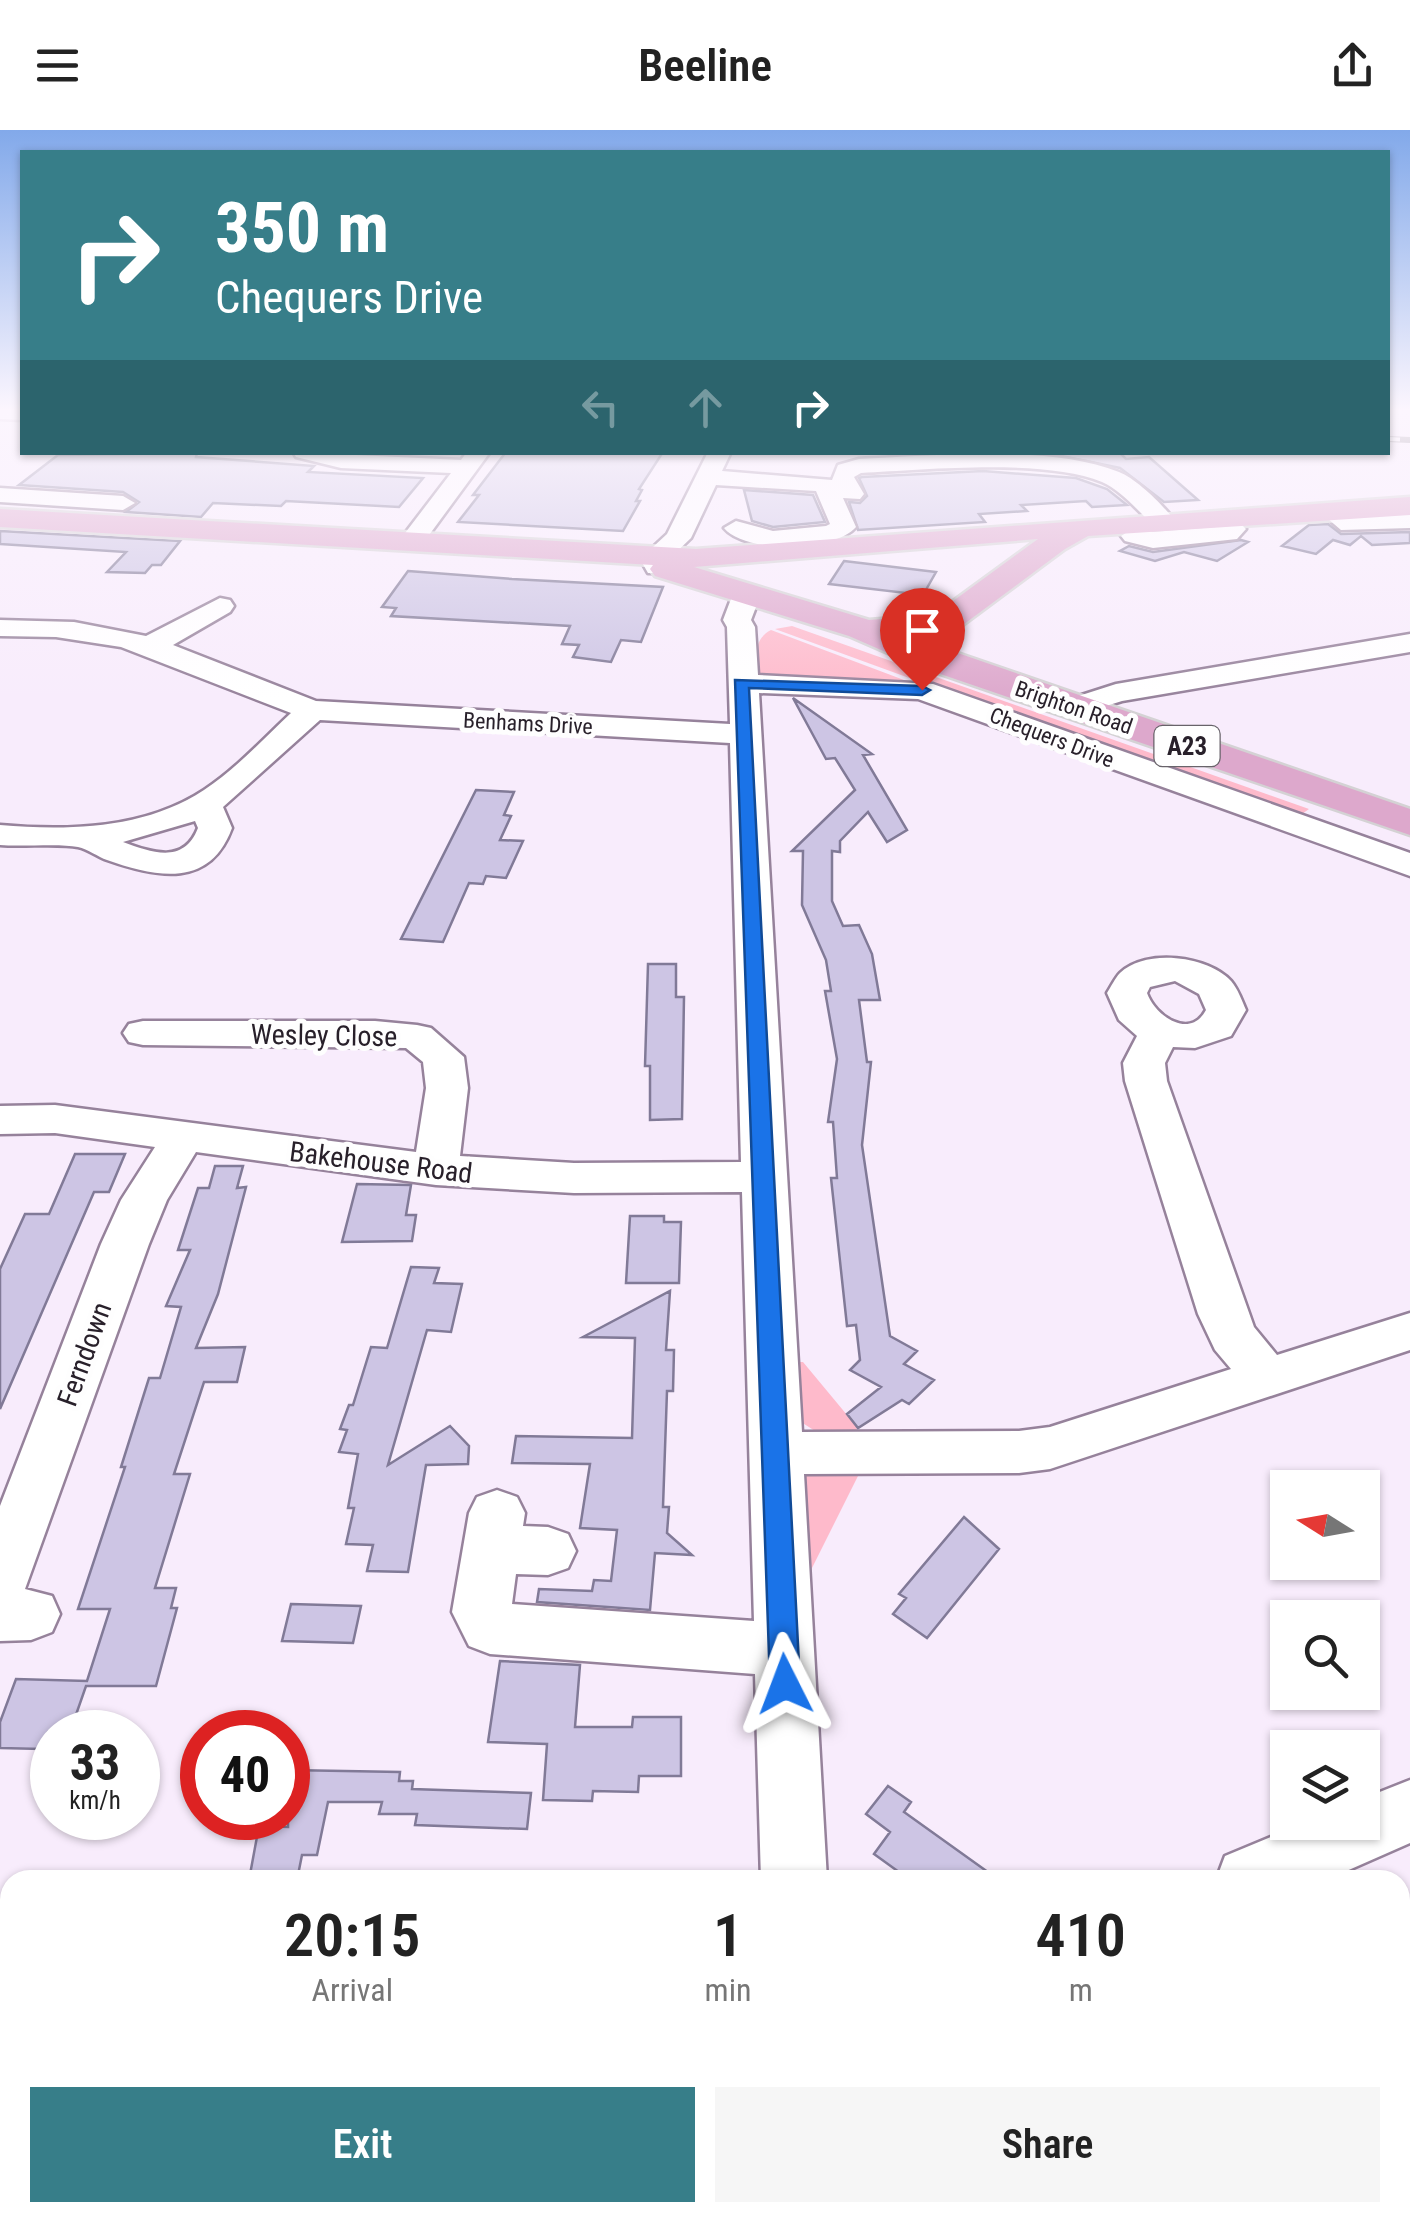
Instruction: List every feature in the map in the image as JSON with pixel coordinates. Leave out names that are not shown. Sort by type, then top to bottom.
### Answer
[{"type":"main road","points":[[934,541],[1410,506]]},
{"type":"main road","name":"A23","points":[[0,518],[540,549],[656,561],[728,562],[934,541],[989,554],[998,560],[1003,577],[944,622],[916,628],[862,629]]},
{"type":"main road","points":[[1003,577],[1041,536]]},
{"type":"main road","name":"Brighton Road","points":[[728,562],[813,616],[862,629],[933,659],[1410,824]]},
{"type":"main road","points":[[944,622],[953,654],[965,668]]},
{"type":"street","points":[[412,541],[439,506]]},
{"type":"street","points":[[656,561],[678,538],[695,506]]},
{"type":"street","points":[[728,562],[745,537],[835,534],[844,527],[834,506]]},
{"type":"street","points":[[1145,506],[1164,522]]},
{"type":"street","points":[[1368,506],[1370,509]]},
{"type":"street","points":[[1332,512],[1350,525],[1410,521]]},
{"type":"street","points":[[1120,526],[1135,537],[1153,540],[1228,534],[1234,529],[1222,518]]},
{"type":"street","points":[[686,526],[728,562],[745,599],[737,620],[741,627],[794,1870]]},
{"type":"street","points":[[150,646],[220,606]]},
{"type":"street","points":[[741,627],[766,614],[813,616]]},
{"type":"street","name":"Benhams Drive","points":[[0,628],[94,631],[150,646],[279,700],[313,710],[743,734]]},
{"type":"street","points":[[1074,707],[1116,693],[1410,643]]},
{"type":"street","name":"Chequers Drive","points":[[741,684],[922,690],[1410,865]]},
{"type":"street","points":[[0,835],[86,837],[102,848],[166,864],[187,861],[205,852],[215,828],[205,804],[313,710]]},
{"type":"street","name":"Wesley Close","points":[[143,1033],[375,1033],[417,1037],[443,1057],[447,1088],[436,1170]]},
{"type":"street","points":[[1159,1034],[1144,1063],[1146,1081],[1222,1314],[1233,1337],[1266,1377]]},
{"type":"street","name":"Bakehouse Road","points":[[0,1120],[55,1119],[436,1170],[574,1178],[765,1177]]},
{"type":"street","name":"Ferndown","points":[[10,1603],[125,1244],[144,1200],[184,1136]]},
{"type":"street","points":[[774,1453],[1019,1452],[1050,1448],[1410,1330]]},
{"type":"street","points":[[548,1552],[494,1531],[481,1612],[490,1628],[783,1650]]},
{"type":"street","points":[[1272,1870],[1410,1811]]},
{"type":"shaded area","points":[[792,626],[1309,809],[1295,819],[775,629]]},
{"type":"shaded area","points":[[771,630],[912,683],[758,676],[758,644]]},
{"type":"shaded area","points":[[796,1362],[803,1362],[857,1427],[856,1436],[823,1436],[801,1422]]},
{"type":"shaded area","points":[[865,1462],[811,1570],[803,1487],[806,1473]]},
{"type":"building","points":[[134,506],[211,506],[201,517],[126,512]]},
{"type":"building","points":[[471,506],[637,506],[623,531],[458,522]]},
{"type":"building","points":[[748,506],[818,506],[825,522],[773,527],[752,521]]},
{"type":"building","points":[[850,506],[1022,506],[1027,511],[979,514],[985,522],[858,530]]},
{"type":"building","points":[[1328,524],[1341,534],[1410,532],[1410,543],[1372,545],[1361,536],[1350,545],[1333,540],[1316,554],[1282,546],[1309,525]]},
{"type":"building","points":[[0,531],[180,541],[161,565],[152,565],[145,573],[107,572],[126,552],[0,544]]},
{"type":"building","points":[[1248,542],[1217,561],[1184,552],[1155,561],[1120,551],[1129,546],[1153,552]]},
{"type":"building","points":[[844,561],[936,572],[923,595],[829,584]]},
{"type":"building","points":[[408,571],[663,587],[641,642],[621,640],[611,662],[573,657],[579,645],[562,644],[570,626],[391,616],[396,608],[382,607]]},
{"type":"building","points":[[793,698],[872,754],[863,755],[907,830],[887,842],[868,812],[840,841],[840,852],[832,851],[832,901],[843,926],[859,925],[872,954],[880,1000],[859,1000],[867,1062],[871,1062],[862,1145],[890,1336],[917,1351],[904,1364],[934,1380],[909,1404],[902,1400],[858,1428],[847,1414],[881,1387],[850,1370],[860,1360],[856,1325],[847,1326],[831,1178],[837,1178],[833,1122],[828,1122],[837,1059],[825,991],[831,991],[826,960],[802,905],[803,851],[792,851],[855,790],[835,758],[826,759]]},
{"type":"building","points":[[476,790],[514,792],[504,815],[511,816],[500,840],[523,841],[506,878],[486,876],[483,884],[469,883],[443,942],[401,939]]},
{"type":"building","points":[[648,964],[676,964],[676,997],[684,997],[682,1119],[650,1120],[650,1066],[645,1066]]},
{"type":"building","points":[[75,1154],[125,1154],[109,1192],[94,1192],[0,1409],[0,1269],[25,1214],[49,1214]]},
{"type":"building","points":[[215,1166],[243,1166],[237,1188],[246,1187],[218,1294],[196,1348],[245,1347],[237,1382],[204,1382],[174,1474],[190,1474],[155,1588],[176,1588],[171,1608],[177,1608],[156,1686],[86,1686],[78,1710],[30,1710],[30,1749],[0,1748],[0,1722],[16,1679],[87,1681],[110,1609],[78,1609],[125,1467],[121,1467],[149,1378],[160,1378],[181,1307],[166,1306],[190,1250],[178,1250],[198,1188],[209,1188]]},
{"type":"building","points":[[357,1184],[411,1185],[406,1215],[416,1215],[412,1241],[342,1242]]},
{"type":"building","points":[[630,1216],[664,1216],[664,1222],[681,1222],[679,1283],[626,1283]]},
{"type":"building","points":[[411,1267],[439,1268],[434,1283],[462,1284],[451,1332],[427,1330],[388,1465],[450,1426],[469,1446],[468,1464],[426,1465],[408,1572],[367,1571],[373,1545],[346,1544],[354,1508],[348,1508],[358,1454],[339,1452],[347,1430],[340,1429],[349,1405],[353,1405],[371,1347],[387,1348]]},
{"type":"building","points":[[670,1291],[666,1350],[674,1350],[673,1391],[667,1391],[663,1507],[669,1507],[667,1533],[692,1555],[655,1553],[650,1610],[537,1602],[539,1589],[592,1591],[594,1580],[611,1581],[617,1530],[580,1528],[590,1464],[512,1463],[516,1436],[632,1438],[635,1338],[583,1337]]},
{"type":"building","points":[[964,1517],[999,1549],[927,1638],[893,1614],[906,1598],[899,1594]]},
{"type":"building","points":[[291,1604],[361,1606],[353,1643],[282,1641]]},
{"type":"building","points":[[500,1661],[580,1665],[575,1727],[632,1727],[633,1717],[681,1717],[681,1776],[639,1776],[638,1792],[593,1791],[592,1801],[543,1800],[547,1744],[488,1742]]},
{"type":"building","points":[[310,1770],[400,1772],[399,1781],[413,1781],[412,1789],[531,1793],[527,1829],[415,1825],[417,1814],[379,1814],[382,1802],[328,1802],[317,1855],[302,1855],[299,1870],[251,1870],[256,1840],[310,1840]]},
{"type":"building","points":[[888,1786],[911,1802],[904,1812],[985,1870],[896,1870],[874,1854],[890,1832],[866,1814]]},
{"type":"route","points":[[785,1684],[741,684],[865,685],[922,690]]}]
